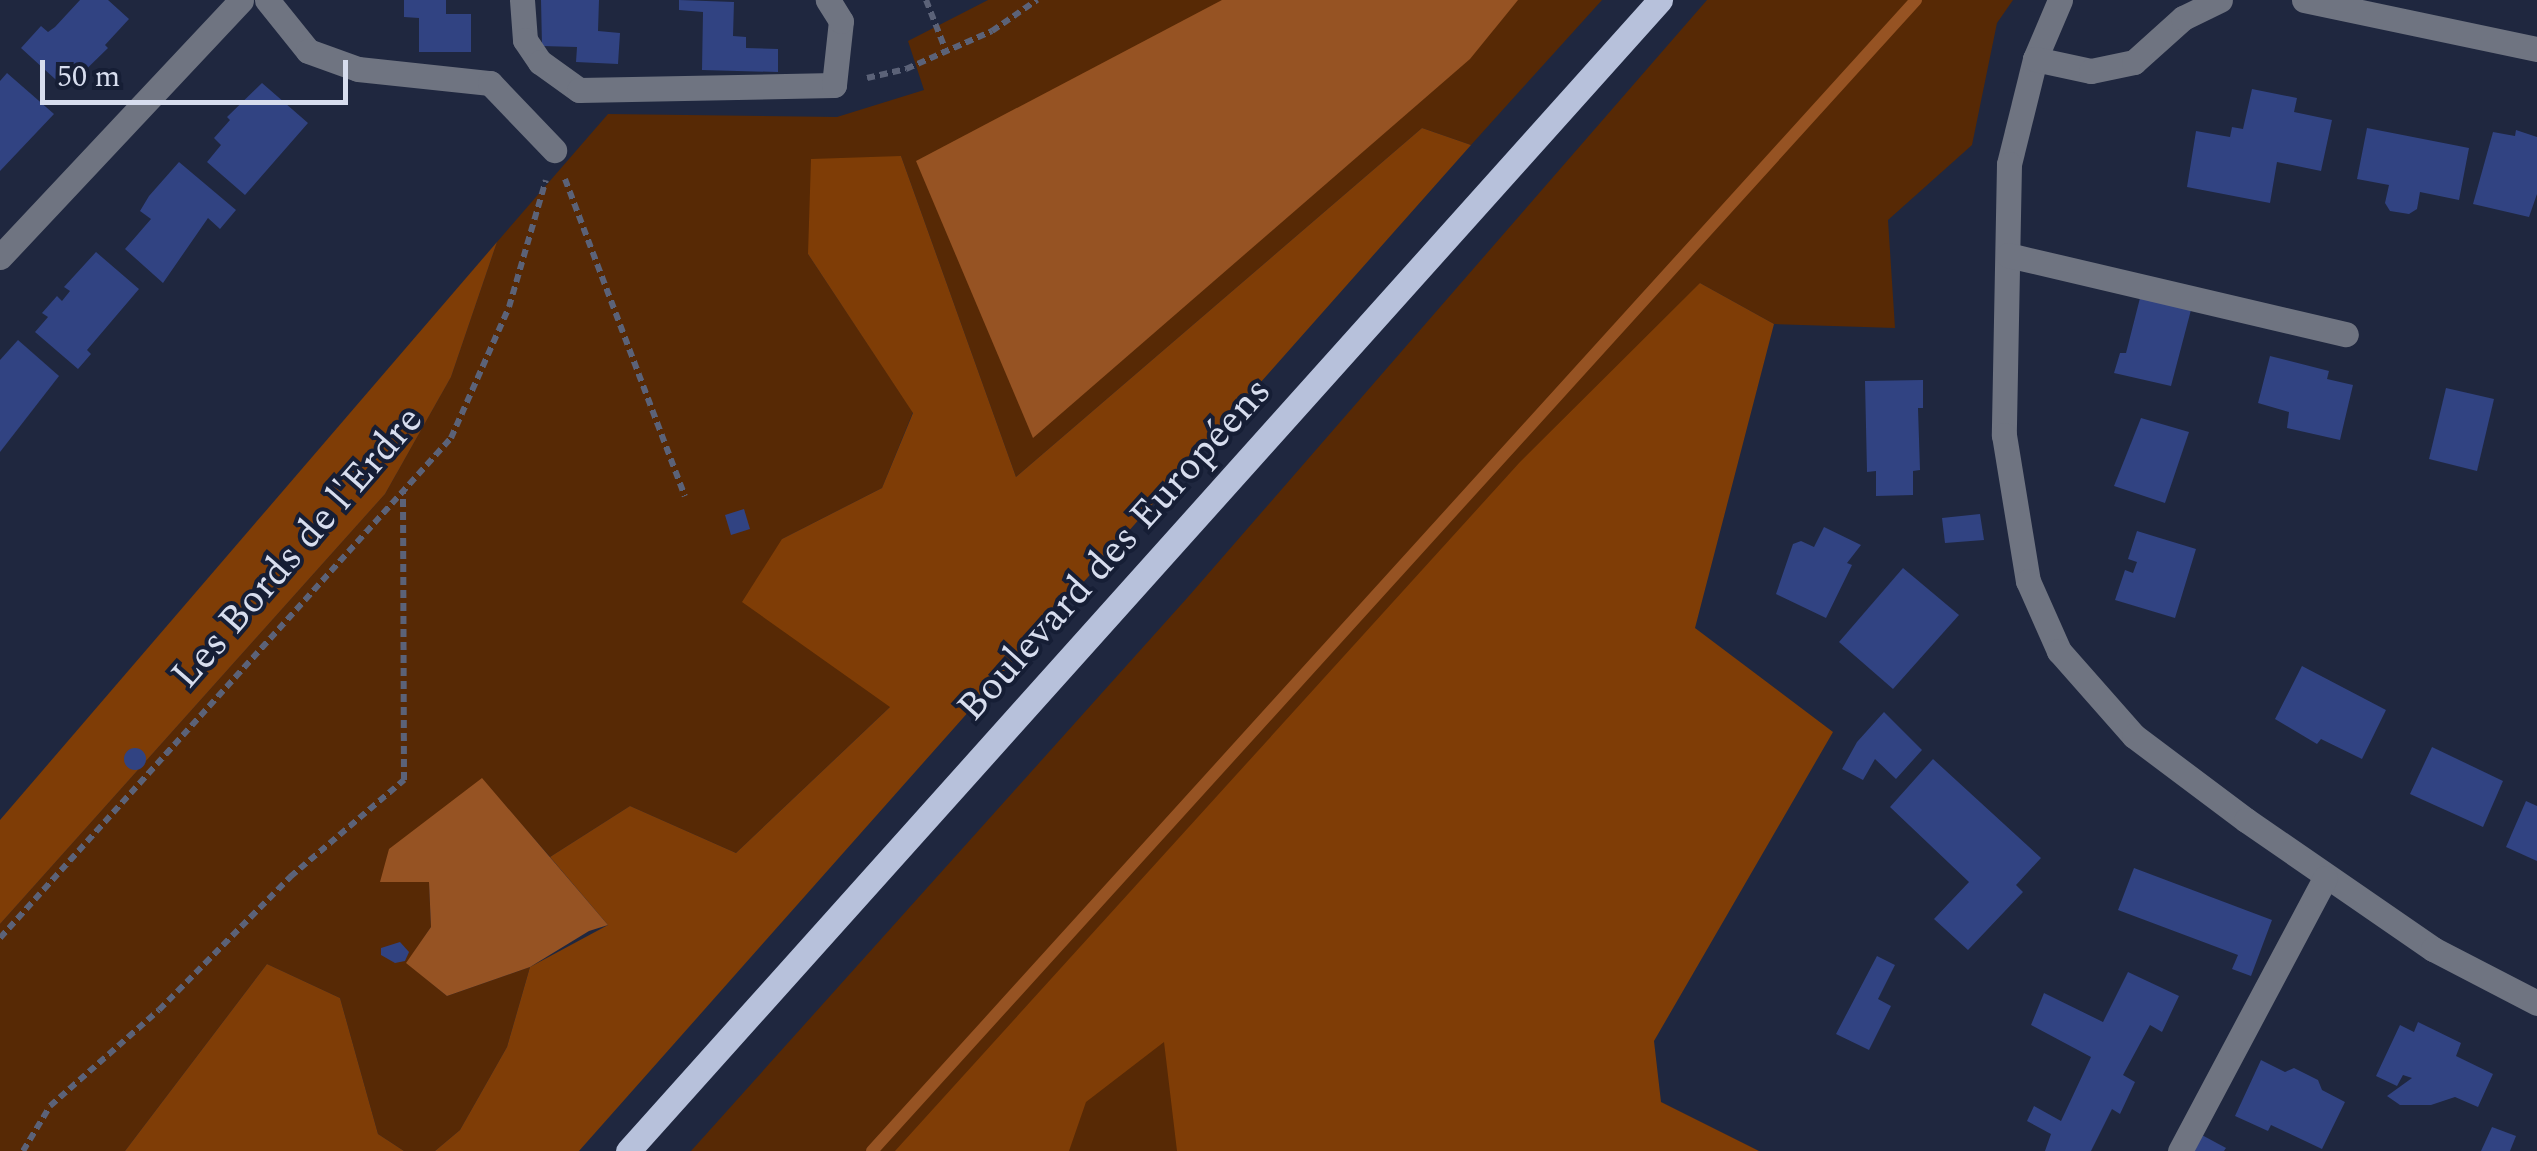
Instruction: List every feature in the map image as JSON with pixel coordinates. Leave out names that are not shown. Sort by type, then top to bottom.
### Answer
[{"type":"main road","name":"Boulevard des Européens","points":[[628,1151],[1660,0]]},
{"type":"street","points":[[0,256],[240,0]]},
{"type":"street","points":[[267,0],[308,51],[358,69],[490,83],[554,150]]},
{"type":"street","points":[[522,0],[525,40],[540,62],[579,90],[834,85],[840,21],[828,0]]},
{"type":"street","points":[[2060,0],[2035,59],[2009,164],[2004,436],[2028,581],[2059,651],[2134,736],[2325,878],[2433,949],[2537,1003]]},
{"type":"street","points":[[2035,59],[2091,71],[2134,62],[2183,18],[2220,0]]},
{"type":"street","points":[[2304,0],[2537,49]]},
{"type":"street","points":[[2008,255],[2346,334]]},
{"type":"street","points":[[2180,1151],[2325,878]]},
{"type":"path","points":[[926,0],[946,51]]},
{"type":"path","points":[[834,85],[906,69],[992,30],[1037,0]]},
{"type":"path","name":"Les Bords de l'Erdre","points":[[0,938],[451,438],[509,307],[554,150]]},
{"type":"path","points":[[554,150],[685,496]]},
{"type":"path","points":[[24,1151],[50,1106],[159,1010],[290,878],[404,780],[403,490]]},
{"type":"shaded area","points":[[988,0],[1602,0],[1471,145],[1422,128],[1016,477],[901,156],[808,254],[913,412],[882,488],[782,539],[844,672],[891,706],[736,853],[630,806],[550,857],[482,779],[429,882],[431,927],[407,963],[447,996],[530,967],[507,1047],[460,1130],[435,1151],[404,1151],[378,1134],[340,998],[267,964],[125,1151],[0,1151],[0,924],[385,494],[451,377],[497,242],[608,114],[837,117],[924,90],[908,41]]},
{"type":"shaded area","points":[[1222,0],[1518,0],[1470,59],[1033,438],[916,161]]},
{"type":"shaded area","points":[[1707,0],[2013,0],[1997,23],[1972,145],[1888,220],[1895,328],[1774,324],[1700,283],[1500,1151],[691,1151],[1188,597]]},
{"type":"shaded area","points":[[1422,128],[1471,145],[579,1151],[435,1151],[460,1130],[507,1047],[530,967],[608,925],[550,857],[630,806],[736,853],[890,707],[742,602],[782,539],[882,488],[913,413],[808,254],[811,159],[901,156],[1016,477]]},
{"type":"shaded area","points":[[497,242],[451,377],[385,494],[0,924],[0,820]]},
{"type":"shaded area","points":[[1700,283],[1774,324],[1695,628],[1833,732],[1654,1041],[1661,1102],[1759,1151],[1177,1151],[1164,1042],[1086,1102],[1069,1151],[895,1151],[1520,462]]},
{"type":"shaded area","points":[[482,778],[608,925],[589,931],[530,967],[447,996],[406,963],[431,927],[429,882],[380,882],[389,849]]},
{"type":"shaded area","points":[[267,964],[340,998],[378,1134],[404,1151],[125,1151]]},
{"type":"building","points":[[80,0],[108,0],[129,19],[105,45],[108,48],[66,89],[21,48],[41,26],[48,32],[55,27]]},
{"type":"building","points":[[404,0],[446,0],[446,14],[471,14],[471,52],[419,52],[419,18],[404,17]]},
{"type":"building","points":[[541,0],[599,0],[598,31],[620,33],[618,64],[576,62],[577,47],[542,46]]},
{"type":"building","points":[[679,0],[734,2],[733,36],[746,37],[746,48],[778,49],[778,72],[702,70],[703,12],[679,10]]},
{"type":"building","points":[[7,73],[54,114],[0,171],[0,81]]},
{"type":"building","points":[[262,83],[308,123],[245,195],[207,162],[221,145],[214,138],[230,120],[227,117]]},
{"type":"building","points":[[2252,89],[2297,98],[2294,112],[2332,120],[2321,171],[2277,162],[2270,203],[2187,187],[2196,131],[2230,137],[2232,127],[2243,129]]},
{"type":"building","points":[[2367,128],[2469,148],[2459,200],[2420,192],[2417,209],[2409,214],[2390,211],[2385,203],[2389,185],[2357,179]]},
{"type":"building","points":[[2516,130],[2537,137],[2537,194],[2529,217],[2473,204],[2493,132],[2515,136]]},
{"type":"building","points":[[179,162],[236,210],[220,229],[208,218],[163,283],[125,249],[151,219],[140,211],[149,196]]},
{"type":"building","points":[[96,252],[139,289],[87,350],[91,354],[78,369],[35,332],[48,317],[42,313],[57,296],[62,301],[70,291],[64,287]]},
{"type":"building","points":[[2140,298],[2191,310],[2171,386],[2114,373],[2120,353],[2126,353]]},
{"type":"building","points":[[18,340],[59,376],[0,452],[0,360]]},
{"type":"building","points":[[2270,356],[2329,371],[2327,379],[2353,385],[2340,440],[2287,428],[2289,412],[2258,403]]},
{"type":"building","points":[[1923,380],[1923,408],[1918,408],[1920,470],[1913,471],[1913,495],[1876,496],[1876,471],[1867,472],[1865,381]]},
{"type":"building","points":[[2446,388],[2494,399],[2477,471],[2429,459]]},
{"type":"building","points":[[2141,418],[2189,432],[2165,503],[2114,486]]},
{"type":"building","points":[[744,509],[750,529],[731,535],[725,515]]},
{"type":"building","points":[[1980,514],[1984,540],[1945,543],[1942,518]]},
{"type":"building","points":[[1824,527],[1861,545],[1847,563],[1852,565],[1826,618],[1776,594],[1793,544],[1801,541],[1814,547]]},
{"type":"building","points":[[2137,531],[2196,549],[2175,618],[2115,600],[2125,570],[2133,573],[2137,562],[2128,559]]},
{"type":"building","points":[[1903,568],[1959,615],[1893,689],[1839,642]]},
{"type":"building","points":[[2302,666],[2386,710],[2362,759],[2321,739],[2317,744],[2275,719]]},
{"type":"building","points":[[1884,712],[1922,750],[1896,779],[1875,759],[1863,780],[1842,769],[1857,742]]},
{"type":"building","points":[[2432,747],[2503,781],[2483,827],[2410,794]]},
{"type":"building","points":[[135,748],[143,751],[143,767],[135,770],[127,767],[124,759],[127,751]]},
{"type":"building","points":[[1933,759],[2041,858],[2016,885],[2023,892],[1968,950],[1934,919],[1969,882],[1890,807]]},
{"type":"building","points":[[2526,801],[2537,806],[2537,861],[2506,847]]},
{"type":"building","points":[[2134,868],[2272,920],[2251,976],[2232,969],[2238,955],[2118,910]]},
{"type":"building","points":[[400,942],[409,952],[405,961],[395,963],[381,955],[381,948]]},
{"type":"building","points":[[1877,956],[1895,965],[1878,999],[1891,1006],[1869,1050],[1836,1034]]},
{"type":"building","points":[[2128,972],[2179,996],[2162,1032],[2150,1025],[2123,1075],[2135,1082],[2120,1114],[2112,1109],[2091,1151],[2045,1151],[2051,1134],[2027,1121],[2034,1106],[2061,1121],[2091,1057],[2031,1025],[2044,993],[2103,1022]]},
{"type":"building","points":[[2418,1022],[2461,1043],[2456,1056],[2493,1074],[2478,1107],[2455,1097],[2431,1105],[2400,1105],[2387,1096],[2412,1078],[2403,1075],[2397,1086],[2376,1076],[2400,1025],[2414,1032]]},
{"type":"building","points":[[2261,1060],[2285,1072],[2294,1068],[2318,1080],[2322,1090],[2345,1102],[2322,1149],[2271,1125],[2268,1131],[2235,1116]]},
{"type":"building","points":[[2492,1127],[2516,1136],[2510,1151],[2481,1151]]},
{"type":"building","points":[[2200,1134],[2226,1148],[2192,1151]]},
{"type":"waterway","points":[[872,1151],[1916,0]]}]
